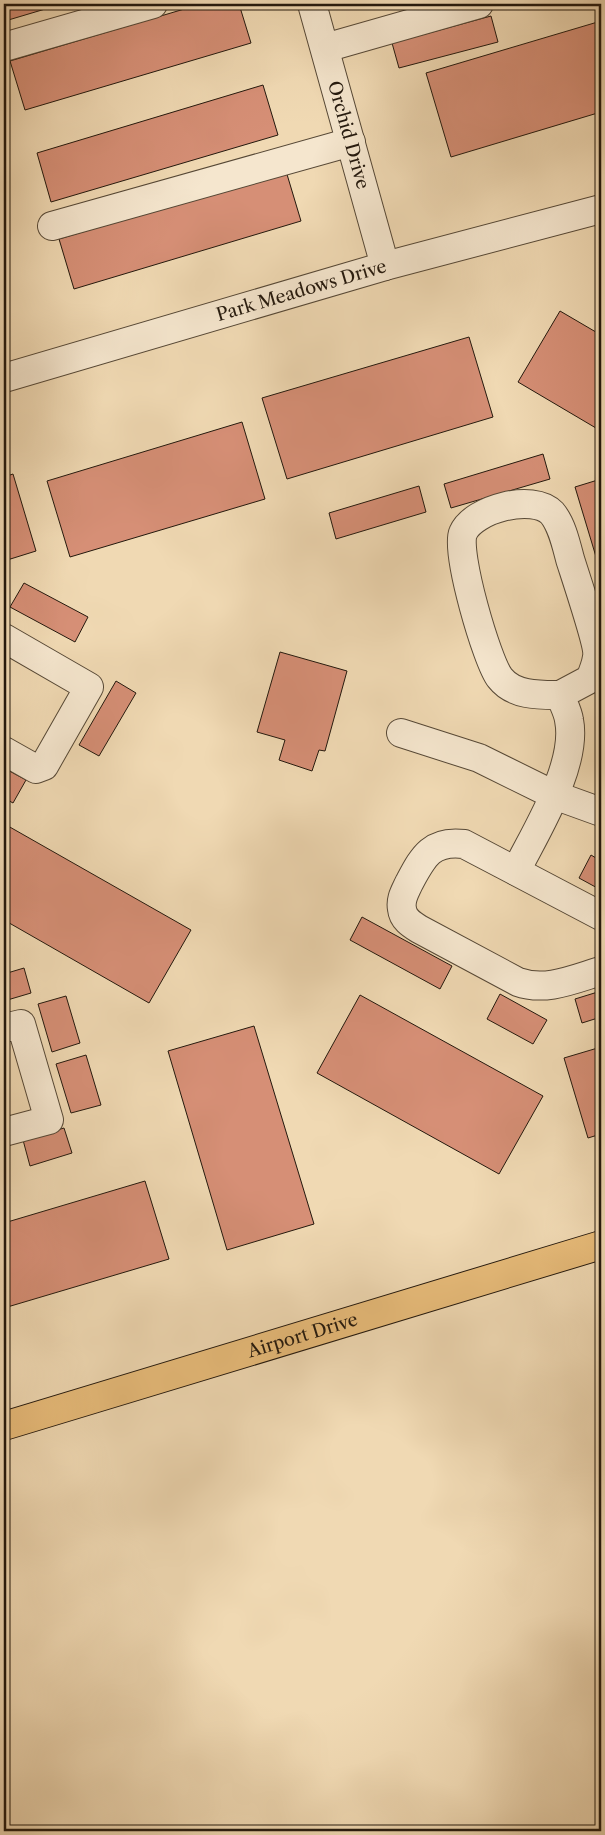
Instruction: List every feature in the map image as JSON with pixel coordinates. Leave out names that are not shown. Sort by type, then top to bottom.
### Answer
[{"type":"main road","name":"Airport Drive","points":[[4,1426],[601,1245]]},
{"type":"street","points":[[4,47],[154,4]]},
{"type":"street","name":"Orchid Drive","points":[[312,4],[385,266]]},
{"type":"street","points":[[324,48],[479,4]]},
{"type":"street","points":[[52,226],[351,142]]},
{"type":"street","name":"Park Meadows Drive","points":[[4,378],[385,266],[601,209]]},
{"type":"street","points":[[537,504],[552,513],[564,536],[598,656],[590,679],[560,695],[535,694],[517,690],[500,678],[482,636],[461,553],[462,534],[475,517],[509,505],[537,504]]},
{"type":"street","points":[[4,638],[89,687],[44,766],[36,769],[4,751]]},
{"type":"street","points":[[516,871],[554,795],[568,759],[570,721],[560,695]]},
{"type":"street","points":[[401,733],[479,758],[554,795],[601,812]]},
{"type":"street","points":[[601,916],[464,844],[451,842],[426,855],[402,897],[401,908],[407,921],[419,929],[518,982],[530,986],[553,985],[601,971]]},
{"type":"street","points":[[4,1028],[21,1024],[50,1120],[4,1132]]},
{"type":"building","points":[[4,4],[62,4],[5,21]]},
{"type":"building","points":[[201,4],[239,4],[251,43],[25,110],[10,61]]},
{"type":"building","points":[[491,16],[498,42],[399,68],[392,43]]},
{"type":"building","points":[[601,21],[601,112],[451,157],[426,73]]},
{"type":"building","points":[[263,85],[278,135],[51,202],[37,153]]},
{"type":"building","points":[[286,171],[301,221],[74,289],[59,239]]},
{"type":"building","points":[[560,311],[601,335],[601,431],[518,382]]},
{"type":"building","points":[[469,337],[493,417],[287,479],[262,398]]},
{"type":"building","points":[[242,422],[265,499],[70,557],[47,481]]},
{"type":"building","points":[[543,454],[550,479],[451,508],[444,484]]},
{"type":"building","points":[[13,474],[36,551],[4,561],[4,477]]},
{"type":"building","points":[[601,479],[601,569],[600,570],[575,487]]},
{"type":"building","points":[[419,486],[426,512],[336,539],[329,513]]},
{"type":"building","points":[[24,583],[88,617],[75,642],[10,607]]},
{"type":"building","points":[[280,652],[347,671],[325,751],[319,750],[312,771],[279,760],[285,740],[257,732]]},
{"type":"building","points":[[116,681],[136,693],[99,756],[79,745]]},
{"type":"building","points":[[4,768],[26,780],[13,803],[4,798]]},
{"type":"building","points":[[8,826],[191,930],[149,1003],[4,920],[4,833]]},
{"type":"building","points":[[591,855],[601,861],[601,890],[579,878]]},
{"type":"building","points":[[362,917],[452,966],[440,989],[350,940]]},
{"type":"building","points":[[24,968],[31,993],[4,1001],[4,974]]},
{"type":"building","points":[[601,991],[601,1017],[582,1023],[575,999]]},
{"type":"building","points":[[500,994],[547,1020],[533,1044],[487,1019]]},
{"type":"building","points":[[360,995],[543,1096],[499,1174],[317,1073]]},
{"type":"building","points":[[66,996],[80,1043],[52,1052],[38,1004]]},
{"type":"building","points":[[254,1026],[314,1224],[227,1250],[168,1051]]},
{"type":"building","points":[[601,1047],[601,1134],[588,1138],[564,1058]]},
{"type":"building","points":[[86,1055],[101,1105],[71,1113],[56,1064]]},
{"type":"building","points":[[64,1128],[72,1153],[30,1166],[23,1140]]},
{"type":"building","points":[[4,1158],[8,1175],[4,1176]]},
{"type":"building","points":[[145,1181],[169,1259],[4,1308],[4,1223]]}]
